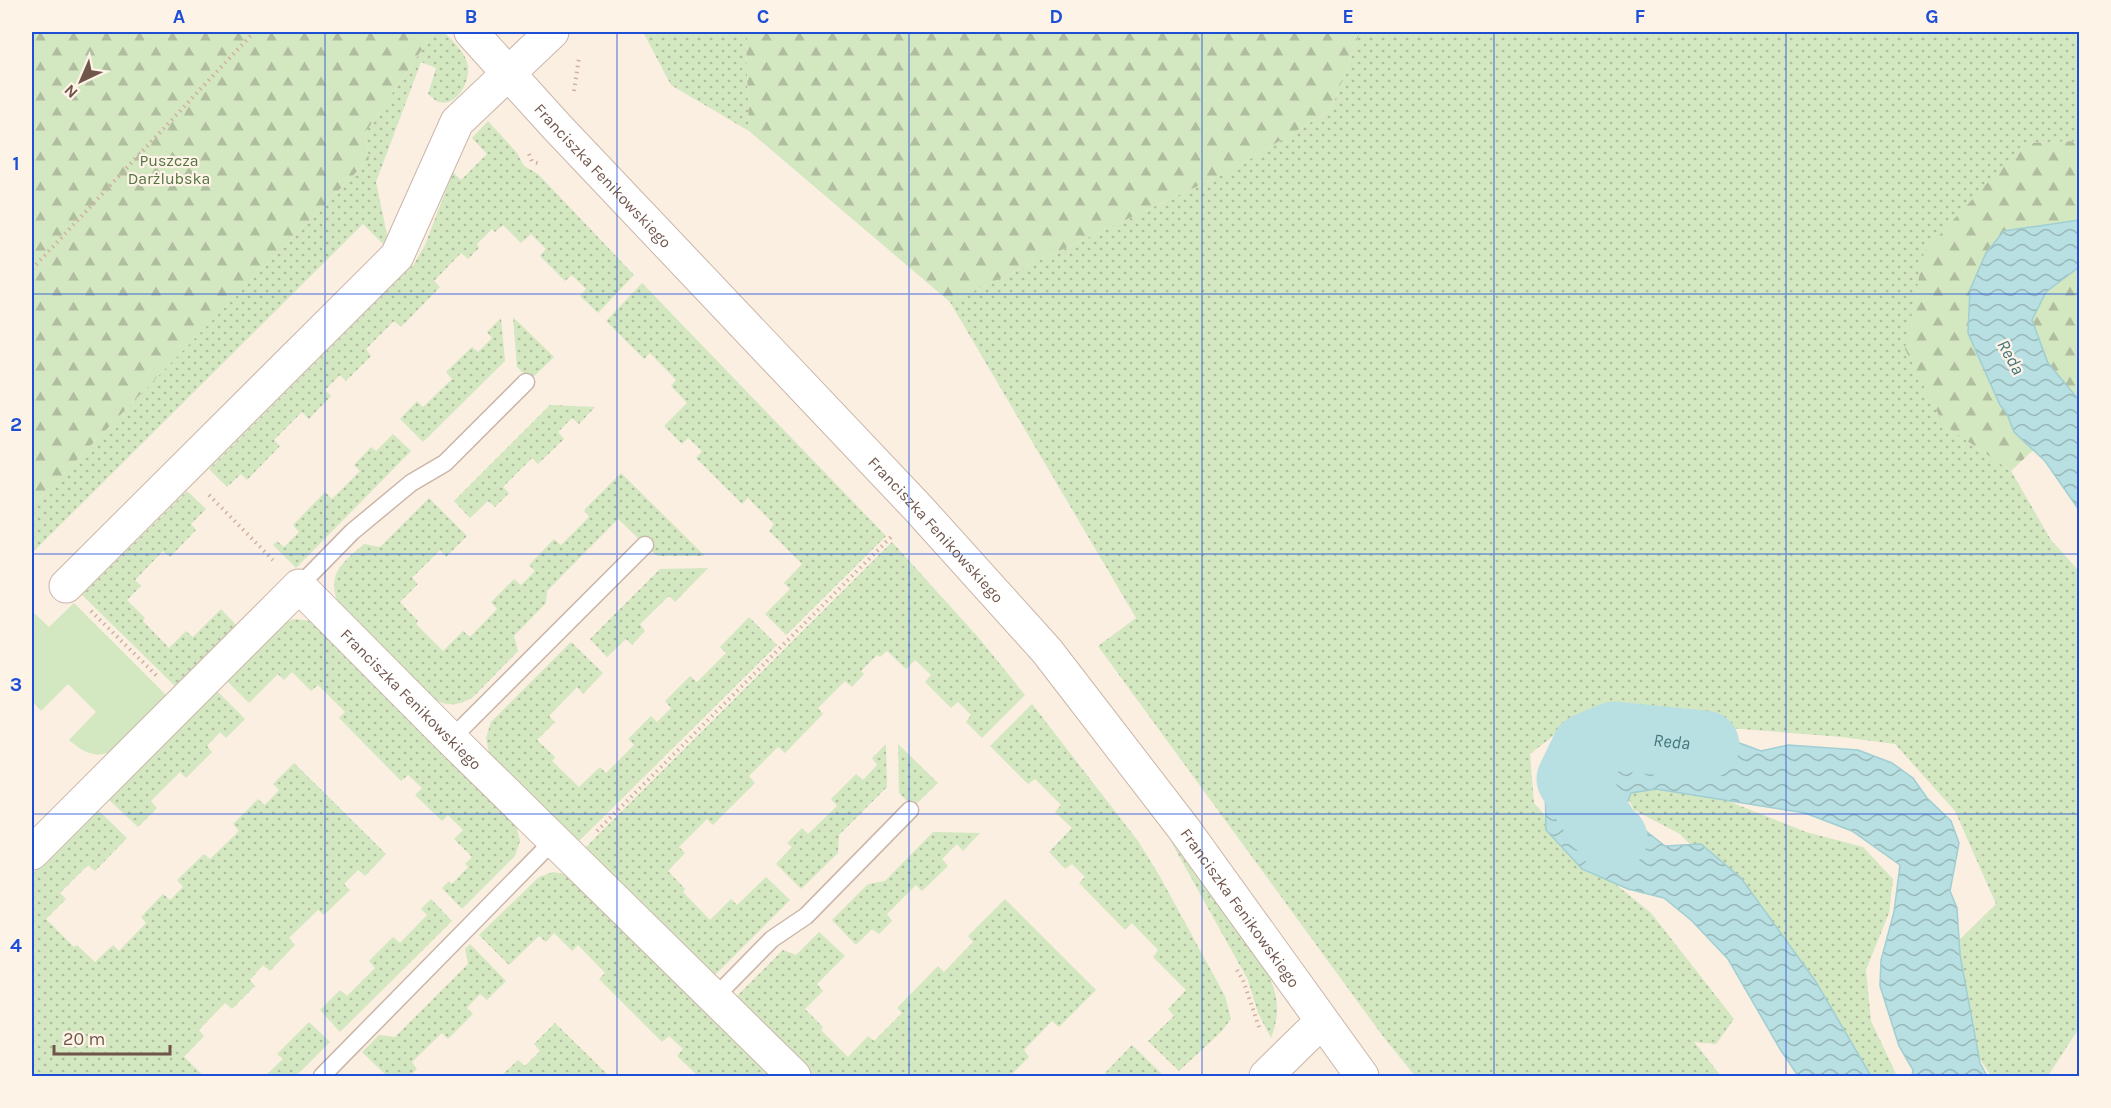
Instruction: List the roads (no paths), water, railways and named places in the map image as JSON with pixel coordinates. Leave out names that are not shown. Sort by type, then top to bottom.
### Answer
[{"type":"street","name":"Franciszka Fenikowskiego","points":[[471,32],[573,144],[918,508],[1047,651],[1184,829],[1362,1077]]},
{"type":"street","points":[[66,586],[397,256],[457,122],[552,32]]},
{"type":"street","name":"Franciszka Fenikowskiego","points":[[299,586],[794,1077]]},
{"type":"street","points":[[32,853],[299,586]]},
{"type":"street","points":[[1266,1077],[1321,1022]]},
{"type":"lane","points":[[299,586],[352,532],[411,483],[445,464],[526,382]]},
{"type":"lane","points":[[451,739],[645,545]]},
{"type":"lane","points":[[714,998],[772,939],[806,916],[910,810]]},
{"type":"lane","points":[[322,1077],[562,848]]},
{"type":"water","points":[[2079,220],[2079,267],[2046,292],[2032,320],[2048,363],[2079,400],[2079,510],[2045,461],[2014,432],[1968,333],[1970,290],[1986,253],[2004,231]]},
{"type":"water","points":[[1655,722],[1726,738],[1761,751],[1788,745],[1858,750],[1892,763],[1913,778],[1927,798],[1951,821],[1959,843],[1950,891],[1957,908],[1960,955],[1980,1063],[1987,1076],[1912,1076],[1913,1070],[1899,1046],[1880,986],[1881,960],[1894,912],[1900,865],[1852,831],[1805,813],[1656,789],[1631,793],[1623,813],[1665,846],[1701,844],[1741,878],[1816,982],[1871,1076],[1798,1076],[1728,959],[1692,921],[1664,898],[1628,889],[1582,869],[1546,830],[1545,778],[1584,757],[1622,730]]},
{"type":"waterway","name":"Reda","points":[[1613,838],[1609,836],[1571,779],[1586,748],[1614,736],[1705,745]]},
{"type":"park label","name":"Puszcza Darżlubska","points":[[169,169]]}]
